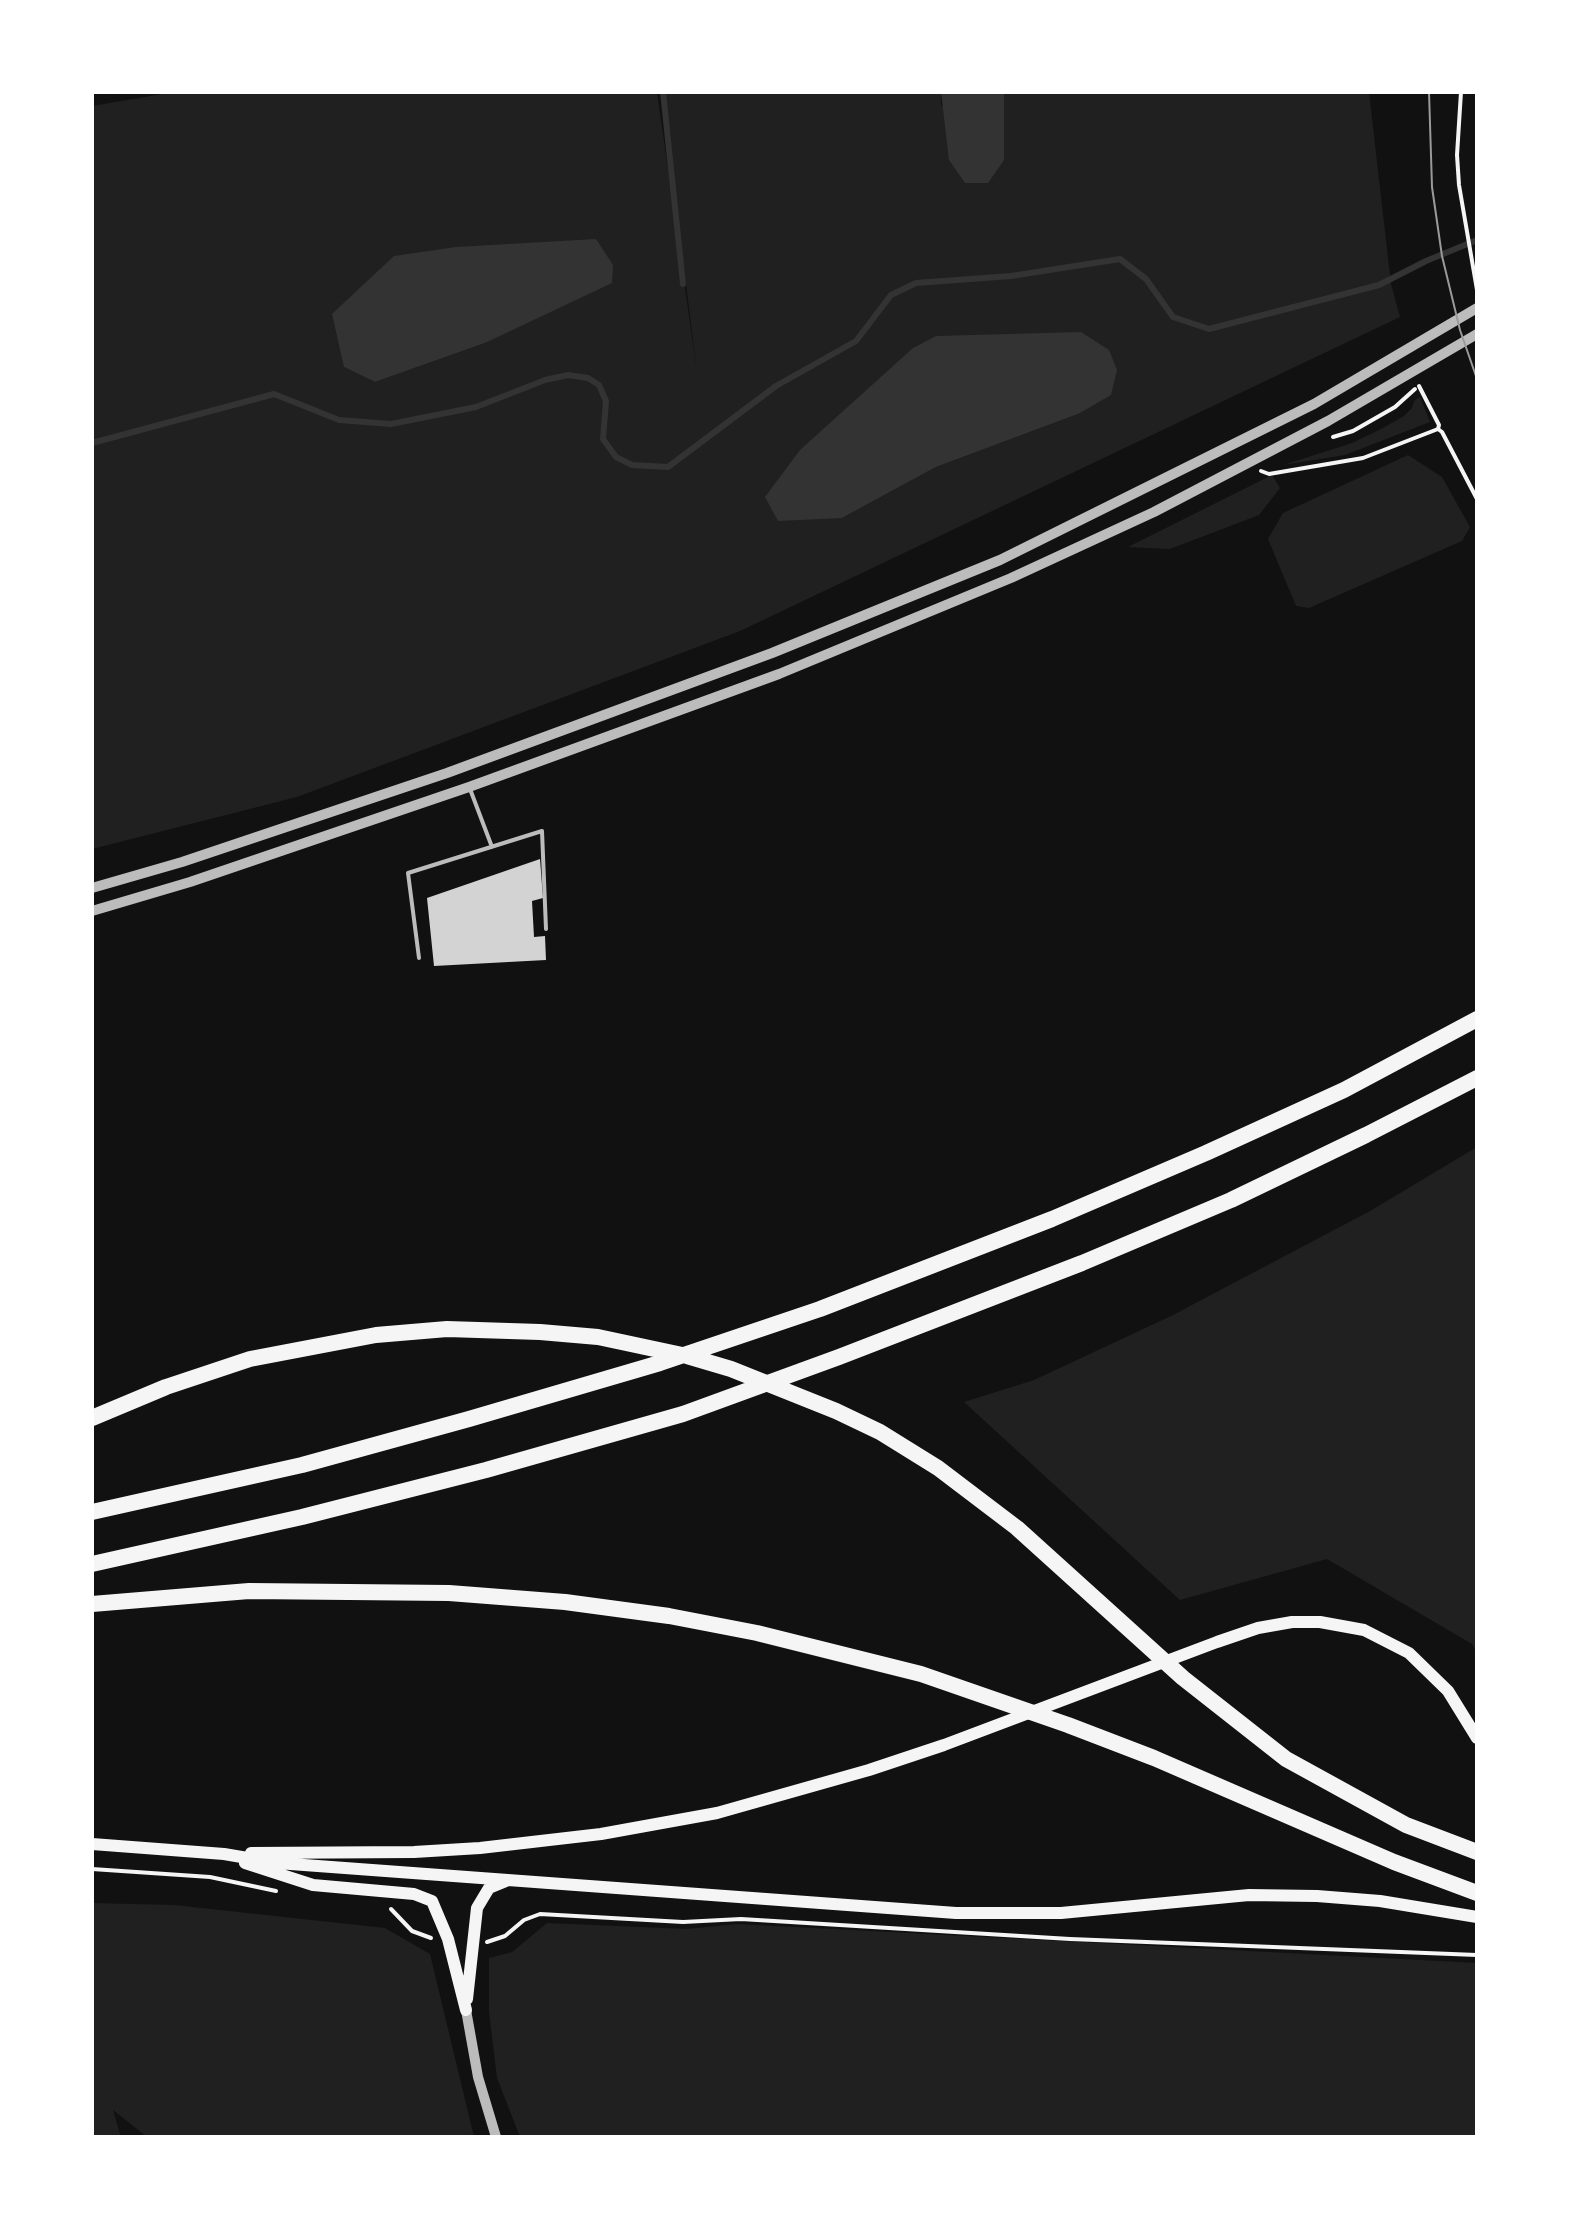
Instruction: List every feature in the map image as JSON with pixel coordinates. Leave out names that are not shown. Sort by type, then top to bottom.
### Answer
[{"type":"highway","points":[[92,1512],[302,1465],[469,1419],[660,1363],[820,1309],[1052,1219],[1192,1159],[1344,1090],[1477,1019]]},
{"type":"highway","points":[[92,1564],[318,1513],[486,1470],[683,1414],[1082,1263],[1231,1200],[1477,1078]]},
{"type":"highway","points":[[92,1418],[166,1387],[250,1359],[376,1335],[447,1329],[540,1332],[598,1337],[702,1360],[772,1383],[880,1432],[938,1468],[1017,1528],[1183,1678],[1286,1759],[1406,1825],[1477,1852]]},
{"type":"highway","points":[[92,1604],[249,1591],[449,1593],[565,1602],[669,1616],[757,1633],[921,1674],[1068,1725],[1154,1758],[1394,1862],[1477,1893]]},
{"type":"main road","points":[[92,1844],[224,1854],[414,1852],[601,1834],[717,1813],[869,1770],[944,1745],[1217,1642],[1258,1628],[1292,1622],[1320,1622],[1364,1630],[1409,1653],[1448,1691],[1477,1738]]},
{"type":"main road","points":[[224,1854],[277,1863],[956,1913],[1061,1913],[1249,1895],[1380,1901],[1477,1917]]},
{"type":"main road","points":[[224,1854],[274,1874],[313,1885],[414,1894],[432,1901],[448,1939],[466,2010]]},
{"type":"main road","points":[[466,2010],[471,1941],[477,1908],[489,1888],[511,1880]]},
{"type":"street","points":[[92,888],[182,862],[447,773],[772,653],[1000,560],[1314,404],[1477,308]]},
{"type":"street","points":[[92,911],[190,882],[469,787],[779,674],[1011,578],[1154,512],[1328,421],[1477,334]]},
{"type":"street","points":[[466,2010],[478,2077],[496,2137]]},
{"type":"lane","points":[[469,787],[492,847]]},
{"type":"lane","points":[[419,958],[408,873],[542,831],[546,929]]},
{"type":"path","points":[[1461,92],[1457,155],[1463,215],[1477,290]]},
{"type":"path","points":[[1419,386],[1439,425],[1438,429]]},
{"type":"path","points":[[1255,469],[1269,474],[1363,458],[1438,429]]},
{"type":"path","points":[[1438,429],[1477,499]]},
{"type":"path","points":[[92,1869],[210,1877],[287,1894]]},
{"type":"path","points":[[380,1906],[395,1911],[419,1936],[448,1939]]},
{"type":"path","points":[[471,1941],[489,1942],[505,1936],[524,1920],[540,1914],[683,1922],[741,1919],[1070,1939],[1477,1955]]},
{"type":"shaded area","points":[[174,92],[657,92],[697,372],[662,92],[941,92],[941,105],[1004,160],[1004,92],[1369,92],[1391,284],[1400,317],[740,631],[297,797],[92,849],[92,106]],"holes":[[[485,343],[375,382],[344,367]],[[1109,350],[1078,414],[936,467],[842,518]]]},
{"type":"shaded area","points":[[941,92],[1004,92],[1004,160],[988,183],[965,183],[949,160]]},
{"type":"shaded area","points":[[596,239],[613,265],[612,283],[485,343],[375,382],[344,367],[332,314],[394,256],[456,247]]},
{"type":"shaded area","points":[[1081,332],[1109,350],[1117,370],[1111,395],[1078,414],[936,467],[842,518],[778,521],[765,497],[800,450],[913,348],[936,336]]},
{"type":"shaded area","points":[[1420,397],[1430,422],[1345,455],[1283,465],[1352,443],[1381,429],[1404,416]]},
{"type":"shaded area","points":[[1408,455],[1442,477],[1470,527],[1462,541],[1309,608],[1296,606],[1268,539],[1283,513]]},
{"type":"shaded area","points":[[1272,475],[1280,488],[1259,515],[1170,549],[1128,547]]},
{"type":"shaded area","points":[[1477,1147],[1477,1653],[1472,1644],[1327,1559],[1180,1600],[964,1402],[1034,1380],[1171,1316],[1370,1211]]},
{"type":"shaded area","points":[[92,1903],[174,1905],[385,1928],[430,1954],[474,2137],[147,2137],[113,2110],[121,2137],[92,2137]]},
{"type":"shaded area","points":[[547,1923],[687,1929],[737,1924],[1477,1963],[1477,2137],[520,2137],[497,2078],[489,2012],[489,1958],[512,1952]]},
{"type":"building","points":[[540,859],[543,898],[532,901],[534,937],[545,936],[546,960],[434,966],[427,898]]},
{"type":"waterway","points":[[663,92],[683,284]]},
{"type":"waterway","points":[[92,443],[274,394],[339,420],[391,424],[476,407],[545,380],[568,375],[588,378],[599,385],[606,401],[603,439],[616,457],[632,465],[668,467],[776,386],[856,341],[891,295],[916,283],[1011,276],[1120,259],[1146,279],[1173,317],[1209,329],[1379,285],[1477,240]]},
{"type":"tram line","points":[[1429,92],[1432,187],[1442,256],[1460,330],[1477,379]]}]
